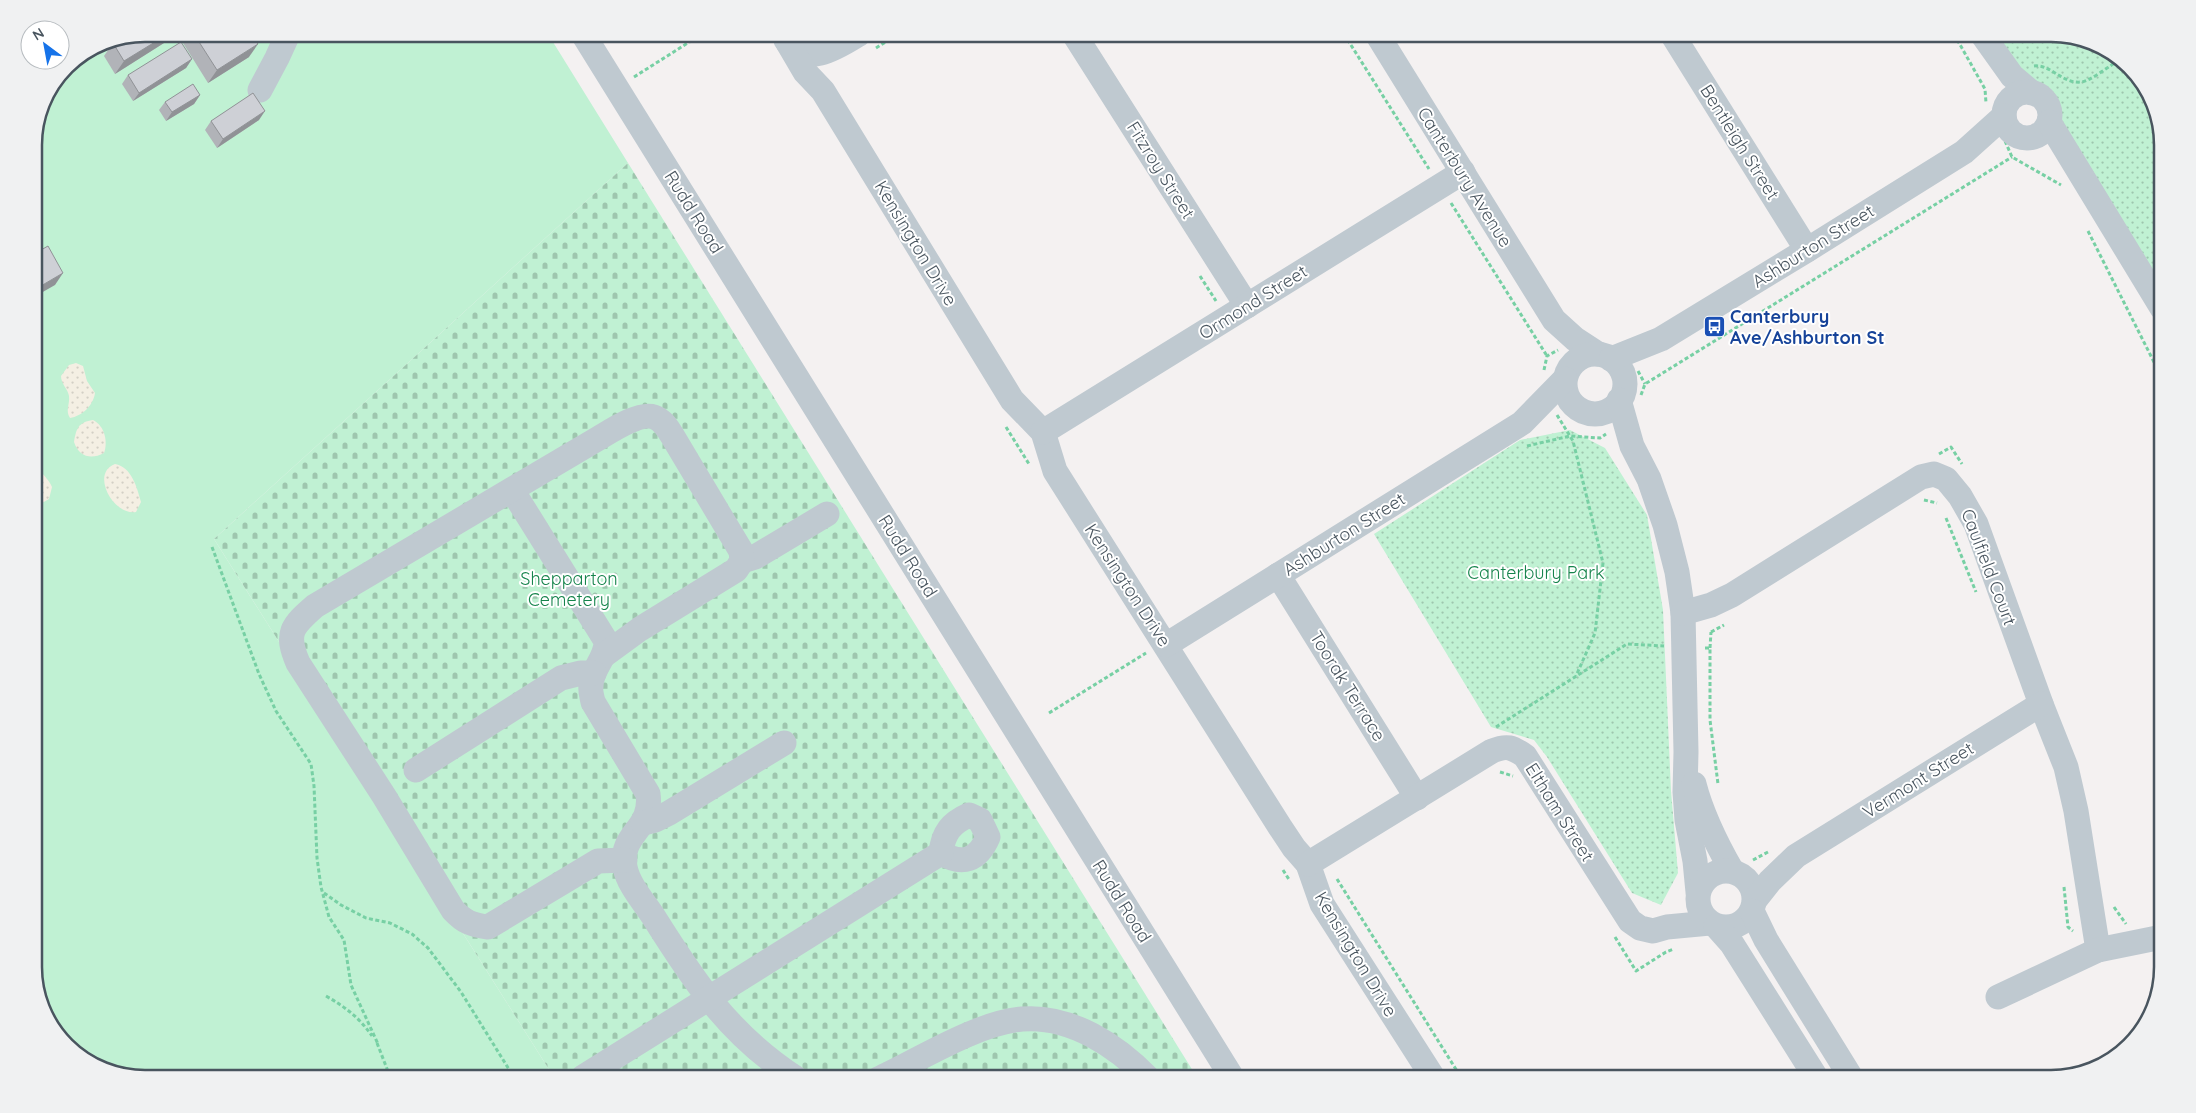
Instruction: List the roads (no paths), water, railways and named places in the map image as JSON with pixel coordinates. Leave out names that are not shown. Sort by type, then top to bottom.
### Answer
[{"type":"street","points":[[260,90],[285,42]]},
{"type":"street","name":"Rudd Road","points":[[588,42],[1227,1070]]},
{"type":"street","name":"Kensington Drive","points":[[787,42],[806,72],[823,91],[1012,400],[1043,432],[1055,471],[1157,649],[1294,848],[1308,864],[1322,904],[1428,1070]]},
{"type":"street","points":[[789,42],[799,52],[816,54],[832,51]]},
{"type":"street","points":[[823,91],[820,79],[825,60],[832,51],[846,42]]},
{"type":"street","name":"Fitzroy Street","points":[[1079,42],[1247,306]]},
{"type":"street","name":"Canterbury Avenue","points":[[1382,42],[1554,320],[1576,339],[1605,357]]},
{"type":"street","name":"Bentleigh Street","points":[[1677,42],[1807,250]]},
{"type":"street","points":[[1987,42],[2010,128],[2050,151],[2073,180],[2153,295]]},
{"type":"street","points":[[1988,42],[2012,76],[2045,101],[2049,108],[2049,122],[2073,180]]},
{"type":"street","points":[[2010,128],[2013,98],[2020,94],[2032,93]]},
{"type":"street","points":[[2010,128],[2039,135],[2049,122]]},
{"type":"street","name":"Ashburton Street","points":[[1605,357],[1661,339],[1964,152],[2010,128]]},
{"type":"street","name":"Ormond Street","points":[[1043,432],[1463,172]]},
{"type":"street","name":"Canterbury Avenue","points":[[1554,320],[1566,375]]},
{"type":"street","name":"Ashburton Street","points":[[1622,392],[1661,339]]},
{"type":"street","points":[[1632,446],[1614,430],[1574,411],[1565,390],[1566,375],[1574,362],[1582,357],[1605,357],[1619,366],[1624,376],[1622,392],[1632,446],[1649,479],[1665,525],[1677,572],[1683,613],[1685,792],[1687,820],[1696,861],[1700,912],[1732,944],[1811,1070]]},
{"type":"street","name":"Ashburton Street","points":[[1524,435],[1566,375]]},
{"type":"street","points":[[1574,411],[1603,413],[1612,408],[1622,392]]},
{"type":"street","name":"Ashburton Street","points":[[1157,649],[1278,575],[1524,435],[1574,411]]},
{"type":"street","points":[[416,770],[560,678],[581,673],[599,665],[640,630],[736,570],[742,560],[741,551],[664,423],[654,417],[646,416],[629,422],[315,606],[293,628],[290,640],[298,663],[384,796],[453,910],[462,920],[475,926],[488,927],[598,861],[625,860]]},
{"type":"street","name":"Caulfield Court","points":[[1683,613],[1712,605],[1732,595],[1921,477],[1934,474],[1946,479],[1960,496],[1976,524],[2041,704],[2066,767],[2076,811],[2098,950]]},
{"type":"street","points":[[512,490],[606,641],[606,650],[591,686],[593,702],[648,794],[647,818],[628,841],[625,860],[629,878],[708,998],[745,1040],[770,1062],[783,1070]]},
{"type":"street","points":[[742,560],[755,557],[827,514]]},
{"type":"street","name":"Toorak Terrace","points":[[1278,575],[1418,798]]},
{"type":"street","name":"Vermont Street","points":[[1754,905],[1770,881],[1796,856],[2041,704]]},
{"type":"street","points":[[643,823],[654,820],[669,812],[784,743]]},
{"type":"street","name":"Eltham Street","points":[[1308,864],[1492,751],[1504,746],[1513,748],[1525,756],[1630,921],[1640,928],[1653,931],[1667,927]]},
{"type":"street","points":[[1686,752],[1706,819],[1718,847],[1744,868],[1766,940],[1846,1070]]},
{"type":"street","points":[[593,1070],[941,853]]},
{"type":"street","name":"Vermont Street","points":[[1744,868],[1796,856]]},
{"type":"street","points":[[1667,927],[1698,897],[1702,883],[1709,876],[1725,870],[1744,868]]},
{"type":"street","points":[[1667,927],[1713,924],[1723,928],[1738,925],[1747,919],[1754,905]]},
{"type":"street","points":[[1998,997],[2098,950],[2154,940]]},
{"type":"street","points":[[896,1070],[962,1038],[998,1024],[1022,1019],[1055,1022],[1093,1035],[1131,1061],[1140,1070]]},
{"type":"place","name":"Canterbury Ave/Ashburton St","points":[[1714,326]]},
{"type":"park label","name":"Canterbury Park","points":[[1536,572]]},
{"type":"park label","name":"Shepparton Cemetery","points":[[569,588]]}]
